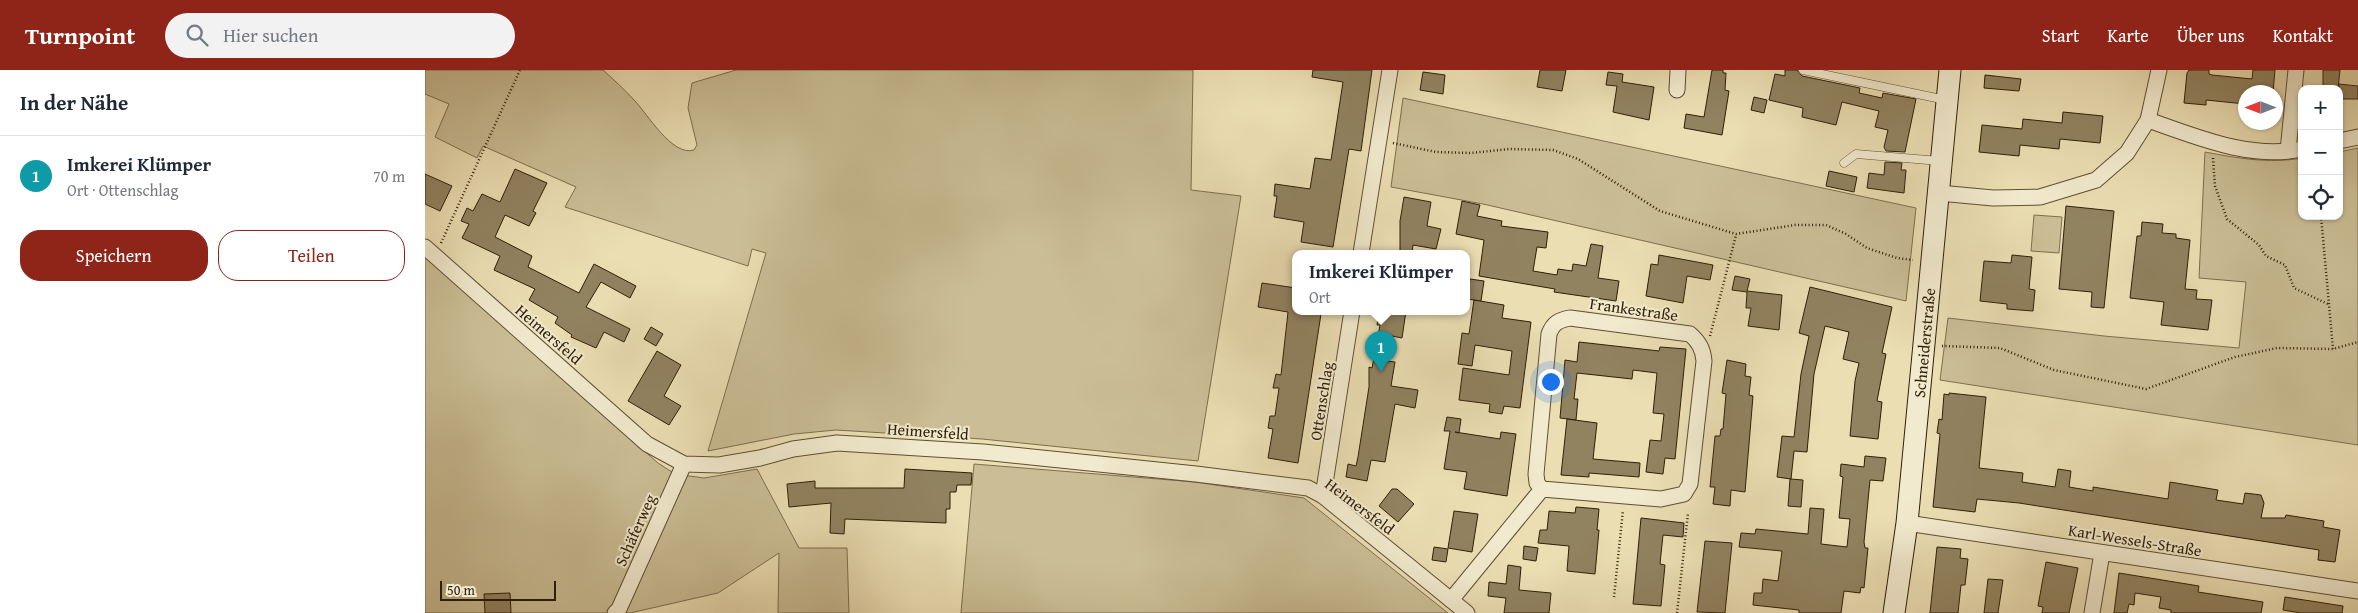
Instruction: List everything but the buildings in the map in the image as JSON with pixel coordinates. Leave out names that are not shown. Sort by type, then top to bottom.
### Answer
[{"type":"street","points":[[1361,250],[1389,70]]},
{"type":"street","points":[[1677,90],[1678,70]]},
{"type":"street","name":"Schneiderstraße","points":[[1893,613],[1907,523],[1951,70]]},
{"type":"street","points":[[1939,192],[1993,198],[2040,197],[2096,180],[2127,152],[2148,120],[2159,70]]},
{"type":"street","points":[[2148,120],[2213,142],[2250,150],[2295,150],[2296,70]]},
{"type":"street","points":[[2343,140],[2358,137]]},
{"type":"street","name":"Heimersfeld","points":[[430,251],[647,444],[684,464],[719,465],[760,458],[793,449],[837,443],[983,452],[1196,474],[1308,488],[1323,496],[1467,613]]},
{"type":"street","name":"Ottenschlag","points":[[1323,496],[1352,315]]},
{"type":"street","name":"Frankestraße","points":[[1542,489],[1537,483],[1536,474],[1546,362],[1549,334],[1551,327],[1557,321],[1570,318],[1690,334],[1701,346]]},
{"type":"street","points":[[1451,600],[1542,489],[1661,499],[1684,494],[1690,484],[1704,361],[1701,346]]},
{"type":"street","name":"Schäferweg","points":[[619,612],[684,464]]},
{"type":"street","name":"Karl-Wessels-Straße","points":[[1907,523],[2358,592]]},
{"type":"street","points":[[2092,613],[2103,553]]},
{"type":"lane","points":[[1803,70],[1948,100]]},
{"type":"lane","points":[[1844,163],[1856,154],[1942,161]]},
{"type":"path","points":[[430,251],[520,70]]},
{"type":"path","points":[[1379,140],[1436,152],[1471,153],[1509,149],[1553,150],[1578,160],[1660,210],[1736,234],[1795,225],[1825,225],[1846,234],[1867,248],[1897,258],[1917,260],[1931,276]]},
{"type":"path","points":[[2213,142],[2215,186],[2227,219],[2259,245],[2266,256],[2285,265],[2294,288],[2330,305]]},
{"type":"path","points":[[2321,220],[2333,349]]},
{"type":"path","points":[[1701,346],[1712,334],[1736,234]]},
{"type":"path","points":[[1923,346],[2000,348],[2054,370],[2146,389],[2235,357],[2277,348],[2333,349],[2358,342]]},
{"type":"path","points":[[1614,597],[1625,496]]},
{"type":"path","points":[[1677,613],[1688,513]]},
{"type":"shaded area","points":[[425,70],[603,70],[630,96],[669,141],[677,147],[694,150],[697,145],[688,108],[692,83],[736,70],[1193,70],[1191,190],[1241,196],[1198,461],[982,439],[836,430],[794,434],[708,451],[766,253],[752,249],[748,266],[565,207],[576,187],[483,146],[477,158],[435,137],[449,104],[425,94]]},
{"type":"shaded area","points":[[1403,98],[1916,208],[1906,301],[1483,204],[1391,187]]},
{"type":"shaded area","points":[[2358,148],[2358,445],[1940,380],[1948,318],[2104,336],[2239,348],[2246,282],[2199,278],[2205,152],[2265,160],[2298,159],[2298,220],[2343,220],[2343,151]]},
{"type":"shaded area","points":[[2034,215],[2062,217],[2059,253],[2031,251]]},
{"type":"shaded area","points":[[425,257],[658,463],[675,474],[704,478],[757,469],[799,548],[847,548],[849,613],[778,613],[779,553],[718,593],[630,613],[425,613]]},
{"type":"shaded area","points":[[974,464],[1195,482],[1304,498],[1448,613],[961,613]]},
{"type":"place","name":"Imkerei Klümper","points":[[1381,372]]}]
